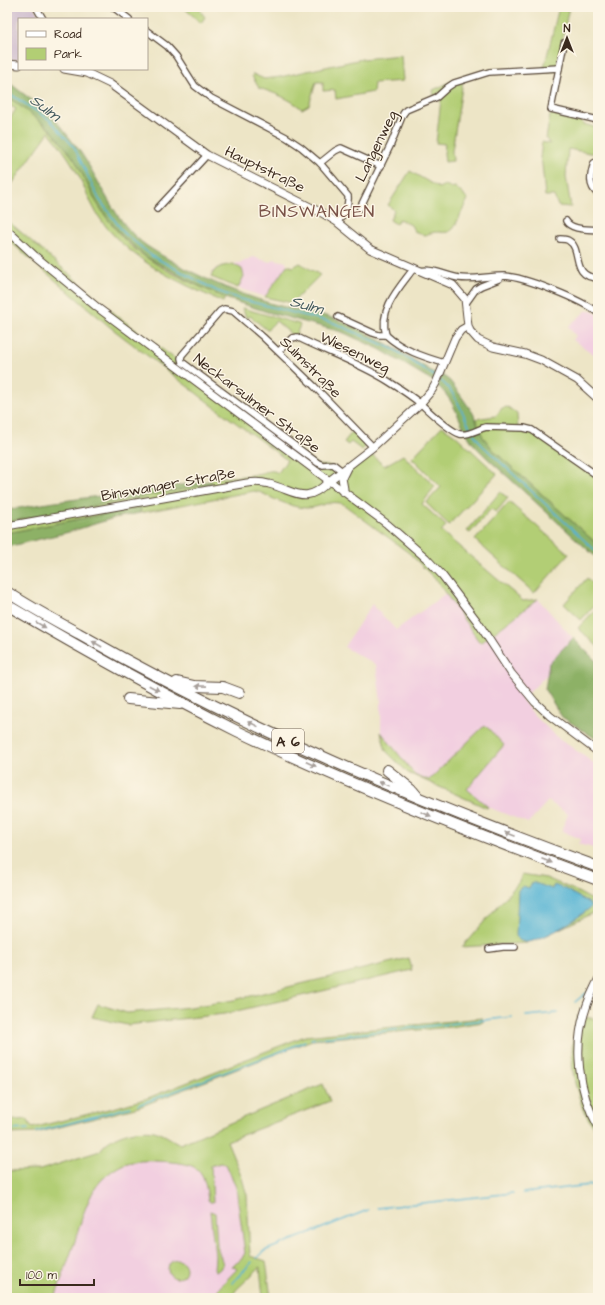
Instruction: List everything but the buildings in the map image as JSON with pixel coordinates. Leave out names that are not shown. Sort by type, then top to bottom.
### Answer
[{"type":"highway","name":"A 6","points":[[7,592],[159,678],[304,749],[420,799],[598,867]]},
{"type":"highway","name":"A 6","points":[[7,605],[99,658],[238,731],[351,782],[434,817],[598,880]]},
{"type":"highway","points":[[159,678],[194,686],[223,687],[239,693]]},
{"type":"highway","points":[[128,699],[188,705]]},
{"type":"highway","points":[[387,770],[412,790],[420,799]]},
{"type":"main road","points":[[7,64],[18,65]]},
{"type":"main road","name":"Hauptstraße","points":[[80,70],[96,76],[110,84],[206,155],[310,206],[337,222],[370,249],[453,285],[463,296],[466,303]]},
{"type":"main road","points":[[7,230],[35,256],[98,308],[387,524],[426,558],[458,596],[511,673],[526,692],[550,716],[598,752]]},
{"type":"main road","points":[[466,303],[468,326],[474,336],[483,343],[533,356],[577,380],[598,399]]},
{"type":"main road","points":[[329,481],[372,447],[420,404],[432,390],[440,376],[455,338],[468,326]]},
{"type":"main road","points":[[342,491],[344,489],[342,478],[348,466]]},
{"type":"main road","name":"Binswanger Straße","points":[[7,526],[247,482],[268,483],[294,493],[310,495],[321,490],[329,481]]},
{"type":"main road","points":[[598,980],[585,1010],[580,1041],[579,1060],[583,1086],[598,1126]]},
{"type":"street","points":[[36,7],[42,18]]},
{"type":"street","points":[[113,7],[128,18]]},
{"type":"street","points":[[148,32],[167,46],[176,56],[195,86],[201,91],[222,104],[286,137],[320,163],[348,196],[349,200],[345,212],[337,222]]},
{"type":"street","points":[[564,43],[551,109],[598,120]]},
{"type":"street","name":"Langenweg","points":[[360,208],[405,112],[437,97],[454,83],[489,72],[559,68]]},
{"type":"street","points":[[320,163],[341,148],[381,166]]},
{"type":"street","points":[[157,209],[206,155]]},
{"type":"street","points":[[598,161],[594,163],[590,178],[593,189],[598,194]]},
{"type":"street","points":[[566,220],[568,224],[573,227],[598,230]]},
{"type":"street","points":[[560,239],[569,241],[572,244],[580,268],[584,273],[589,277],[598,278]]},
{"type":"street","points":[[386,335],[384,322],[390,302],[417,269],[427,269],[444,275],[470,279],[504,276],[514,278],[567,296],[596,311]]},
{"type":"street","points":[[466,303],[481,286],[504,276]]},
{"type":"street","name":"Neckarsulmer Straße","points":[[228,310],[220,310],[182,355],[182,362],[318,463],[323,465],[333,464],[342,471]]},
{"type":"street","name":"Sulmstraße","points":[[228,310],[233,311],[279,351],[351,423],[372,447]]},
{"type":"street","points":[[338,317],[373,333],[386,335],[421,356],[444,363]]},
{"type":"street","name":"Wiesenweg","points":[[279,351],[292,338],[297,337],[368,370],[406,393],[420,404]]},
{"type":"street","points":[[420,404],[456,432],[464,435],[480,428],[528,428],[598,476]]},
{"type":"street","points":[[489,949],[515,947]]},
{"type":"shaded area","points":[[7,7],[34,7],[40,18],[18,18],[18,60],[7,59]]},
{"type":"shaded area","points":[[253,257],[270,262],[274,259],[286,262],[287,265],[265,297],[211,277],[212,272],[216,268],[243,262]]},
{"type":"shaded area","points":[[592,310],[598,315],[598,357],[573,340],[576,336],[568,327],[586,311]]},
{"type":"shaded area","points":[[446,593],[480,642],[491,636],[538,599],[573,638],[549,663],[548,673],[522,700],[535,716],[557,737],[598,766],[598,849],[578,844],[581,839],[562,831],[568,814],[548,801],[528,823],[488,807],[466,789],[503,745],[429,780],[415,775],[381,732],[381,702],[376,665],[344,647],[372,604],[396,630]]},
{"type":"shaded area","points":[[141,1131],[155,1131],[180,1144],[235,1161],[247,1195],[250,1256],[219,1288],[213,1298],[44,1298],[104,1144],[119,1135]]},
{"type":"green space","points":[[183,7],[204,7],[200,11],[205,17],[201,23]]},
{"type":"green space","points":[[559,7],[569,7],[556,71],[543,72]]},
{"type":"green space","points":[[401,55],[403,81],[374,83],[373,92],[336,99],[335,90],[323,91],[323,82],[316,82],[309,105],[302,109],[287,99],[259,88],[252,76],[253,74],[264,79],[280,77],[362,59]]},
{"type":"green space","points":[[457,79],[463,81],[452,151],[453,161],[445,162],[445,144],[436,143],[442,91],[434,96],[433,90]]},
{"type":"green space","points":[[7,81],[52,117],[59,125],[87,162],[117,214],[136,237],[147,246],[192,272],[224,287],[273,304],[330,317],[364,332],[413,359],[436,374],[433,381],[379,349],[342,332],[267,312],[225,298],[197,285],[146,257],[124,238],[107,218],[96,201],[75,160],[51,130],[7,96]]},
{"type":"green space","points":[[7,96],[44,125],[61,141],[78,165],[99,206],[123,238],[145,257],[158,265],[225,298],[223,302],[170,277],[137,256],[122,244],[97,214],[74,167],[49,132],[7,191],[7,123],[16,109],[7,104]]},
{"type":"green space","points":[[553,113],[581,120],[583,124],[598,128],[596,154],[568,149],[566,177],[571,207],[558,206],[554,196],[545,196],[542,164],[540,158],[542,142],[550,144],[546,139],[550,115]]},
{"type":"green space","points":[[410,171],[439,188],[445,185],[451,188],[455,187],[468,199],[454,228],[449,232],[434,232],[425,235],[414,231],[411,225],[399,219],[396,224],[390,220],[394,210],[388,205]]},
{"type":"green space","points":[[7,220],[120,318],[318,465],[331,466],[344,476],[354,464],[369,452],[384,466],[403,455],[435,486],[422,504],[446,526],[441,531],[523,601],[538,599],[480,643],[437,581],[409,553],[343,504],[329,503],[312,508],[303,508],[286,504],[254,491],[140,513],[141,507],[7,533],[7,522],[211,484],[210,478],[245,476],[271,471],[278,473],[287,460],[217,409],[110,327],[7,239]]},
{"type":"green space","points":[[300,263],[320,275],[292,303],[265,297],[287,265],[293,267]]},
{"type":"green space","points":[[233,264],[242,269],[244,276],[238,288],[211,277],[212,273],[217,269]]},
{"type":"green space","points":[[242,308],[300,325],[296,335],[292,335],[276,321],[267,330],[250,316],[247,319]]},
{"type":"green space","points":[[442,375],[450,381],[473,413],[483,437],[495,452],[598,545],[598,559],[476,447],[452,404],[437,385]]},
{"type":"green space","points":[[508,407],[517,414],[518,429],[527,430],[598,478],[598,545],[495,452],[483,437],[475,419],[496,416],[502,408]]},
{"type":"green space","points":[[442,426],[455,435],[497,474],[449,525],[426,503],[441,487],[412,458]]},
{"type":"green space","points":[[353,431],[367,445],[362,450],[351,442],[348,445],[344,442]]},
{"type":"green space","points":[[210,481],[212,483],[211,484],[7,522],[7,510]]},
{"type":"green space","points":[[500,492],[508,498],[496,512],[491,509],[470,533],[467,531]]},
{"type":"green space","points":[[509,502],[569,554],[534,593],[475,540]]},
{"type":"green space","points":[[141,507],[140,513],[114,518],[69,532],[7,547],[7,533]]},
{"type":"green space","points":[[587,578],[598,588],[598,601],[581,620],[564,604]]},
{"type":"green space","points":[[598,607],[598,647],[578,628]]},
{"type":"green space","points":[[573,638],[598,663],[598,740],[562,717],[545,690],[549,663]]},
{"type":"green space","points":[[485,725],[504,745],[467,789],[488,807],[487,808],[408,773],[386,751],[381,732],[415,775],[429,780]]},
{"type":"green space","points":[[522,874],[546,878],[572,889],[596,902],[598,905],[597,911],[547,935],[584,913],[589,903],[565,889],[554,885],[519,940],[527,943],[462,947],[519,882]]},
{"type":"green space","points":[[409,958],[412,970],[224,1014],[127,1025],[92,1017],[98,1004],[127,1013],[190,1007],[234,1000]]},
{"type":"green space","points":[[577,1016],[598,1019],[598,1134],[583,1110],[575,1083],[572,1066],[572,1047]]},
{"type":"green space","points":[[482,1018],[483,1022],[450,1027],[312,1040],[139,1107],[36,1133],[7,1134],[7,1121],[27,1119],[32,1128],[117,1107],[148,1098],[305,1036]]},
{"type":"green space","points":[[323,1084],[330,1101],[227,1141],[241,1175],[247,1195],[250,1256],[266,1261],[271,1298],[263,1298],[260,1267],[236,1290],[231,1298],[213,1298],[219,1288],[237,1269],[232,1266],[241,1260],[245,1253],[236,1187],[226,1164],[220,1163],[211,1166],[213,1202],[210,1202],[208,1200],[203,1176],[196,1168],[182,1163],[136,1161],[124,1164],[112,1171],[96,1187],[84,1212],[55,1298],[7,1298],[7,1171],[40,1170],[100,1151],[104,1145],[116,1137],[131,1132],[147,1130],[154,1131],[180,1144]]},
{"type":"green space","points":[[598,1134],[598,1140],[594,1135]]},
{"type":"green space","points":[[210,1211],[215,1213],[217,1246],[223,1264],[216,1272],[214,1270],[215,1256]]},
{"type":"green space","points":[[173,1260],[181,1260],[186,1265],[184,1276],[181,1278],[173,1278],[168,1273],[168,1265]]},
{"type":"water","points":[[532,882],[552,889],[554,885],[565,889],[589,903],[591,907],[570,922],[542,938],[527,942],[521,941],[516,936],[518,890],[523,886],[529,888]]},
{"type":"waterway","name":"Sulm","points":[[7,92],[50,120],[74,147],[99,199],[124,233],[152,256],[217,291],[240,299],[334,323],[395,350],[436,377]]},
{"type":"waterway","name":"Sulm","points":[[441,381],[451,391],[472,431]]},
{"type":"waterway","name":"Sulm","points":[[474,434],[482,445],[598,553]]},
{"type":"waterway","points":[[575,1002],[586,993]]},
{"type":"waterway","points":[[526,1016],[558,1013]]},
{"type":"waterway","points":[[311,1039],[512,1017]]},
{"type":"waterway","points":[[138,1105],[305,1041]]},
{"type":"waterway","points":[[36,1132],[130,1107]]},
{"type":"waterway","points":[[7,1130],[28,1129]]},
{"type":"waterway","points":[[523,1193],[598,1184]]},
{"type":"waterway","points":[[377,1208],[513,1193]]},
{"type":"waterway","points":[[257,1258],[264,1251],[368,1210]]},
{"type":"waterway","points":[[232,1283],[252,1262]]},
{"type":"district","name":"BINSWANGEN","points":[[317,211]]}]
